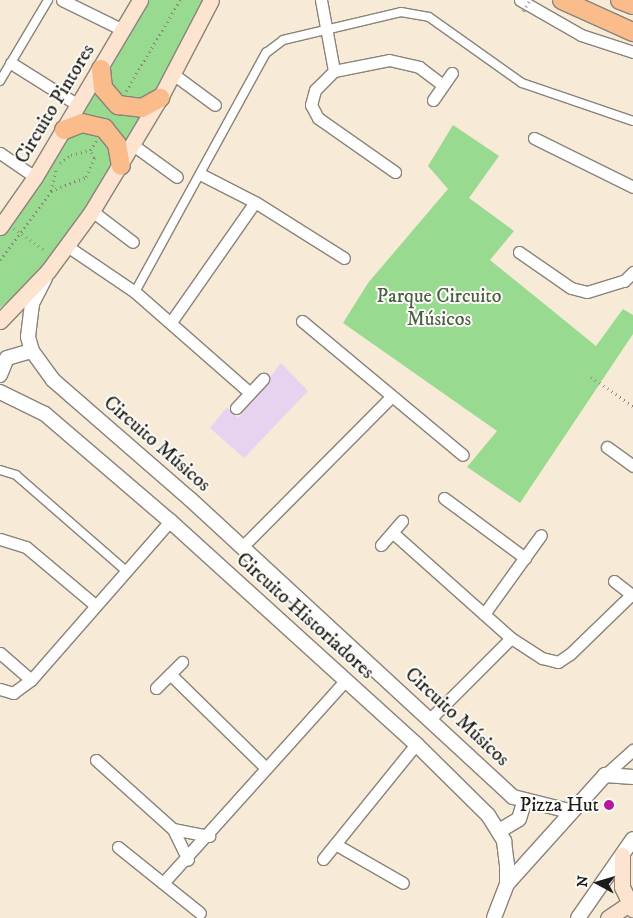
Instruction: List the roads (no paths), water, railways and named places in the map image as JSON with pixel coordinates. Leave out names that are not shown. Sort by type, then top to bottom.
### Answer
[{"type":"main road","name":"Circuito Pintores","points":[[2,224],[35,177],[64,130],[140,0]]},
{"type":"main road","name":"Circuito Músicos","points":[[53,265],[122,166],[211,0]]},
{"type":"main road","points":[[562,0],[633,32]]},
{"type":"main road","points":[[620,0],[633,5]]},
{"type":"main road","points":[[101,69],[103,88],[118,105],[142,108],[160,98]]},
{"type":"main road","points":[[64,130],[82,123],[104,128],[117,144],[122,166]]},
{"type":"main road","points":[[0,321],[53,265]]},
{"type":"main road","points":[[608,918],[631,907],[622,887],[622,855]]},
{"type":"street","points":[[0,82],[48,0]]},
{"type":"street","points":[[62,0],[123,30]]},
{"type":"street","points":[[321,0],[334,71]]},
{"type":"street","points":[[522,6],[580,35],[633,52]]},
{"type":"street","points":[[135,292],[202,175],[266,53],[283,40],[326,28],[401,12],[429,17],[522,83],[633,122]]},
{"type":"street","points":[[395,172],[318,118],[311,105],[315,90],[334,71],[405,61],[443,85]]},
{"type":"street","points":[[11,63],[78,106]]},
{"type":"street","points":[[433,100],[452,73]]},
{"type":"street","points":[[173,74],[215,106]]},
{"type":"street","points":[[534,138],[633,187]]},
{"type":"street","points":[[133,145],[177,177]]},
{"type":"street","points":[[0,154],[35,177]]},
{"type":"street","points":[[202,175],[255,202],[344,258]]},
{"type":"street","points":[[171,322],[255,202]]},
{"type":"street","points":[[92,211],[133,242]]},
{"type":"street","points":[[67,246],[135,292],[250,393]]},
{"type":"street","points":[[519,252],[571,288],[601,290],[633,272]]},
{"type":"street","name":"Circuito Músicos","points":[[53,265],[28,320],[32,351],[53,380],[242,547],[524,803]]},
{"type":"street","points":[[302,321],[391,397],[464,454]]},
{"type":"street","points":[[0,375],[7,358],[32,351]]},
{"type":"street","points":[[236,408],[263,379]]},
{"type":"street","name":"Circuito Historiadores","points":[[0,390],[45,414],[170,521],[416,744],[499,831],[506,850],[507,884],[494,918]]},
{"type":"street","points":[[242,547],[391,397]]},
{"type":"street","points":[[607,447],[633,466]]},
{"type":"street","points":[[0,470],[16,475],[125,570]]},
{"type":"street","points":[[444,498],[525,558]]},
{"type":"street","points":[[0,690],[13,693],[31,680],[94,604],[170,521]]},
{"type":"street","points":[[381,544],[402,521]]},
{"type":"street","points":[[393,533],[511,638],[542,658],[558,662],[632,595],[614,581]]},
{"type":"street","points":[[484,614],[542,535]]},
{"type":"street","points":[[0,539],[26,547],[94,604]]},
{"type":"street","points":[[431,718],[511,638]]},
{"type":"street","points":[[0,653],[31,680]]},
{"type":"street","points":[[156,688],[182,662]]},
{"type":"street","points":[[170,674],[265,766]]},
{"type":"street","points":[[163,883],[188,860],[265,766],[346,680]]},
{"type":"street","points":[[323,859],[416,744]]},
{"type":"street","points":[[507,884],[569,811],[633,750]]},
{"type":"street","points":[[96,760],[173,829],[188,860]]},
{"type":"street","points":[[605,775],[633,777]]},
{"type":"street","points":[[499,831],[519,819],[524,803],[569,811]]},
{"type":"street","points":[[173,829],[209,836]]},
{"type":"street","points":[[578,918],[633,839]]},
{"type":"street","points":[[335,844],[403,883]]},
{"type":"street","points":[[118,846],[200,913]]},
{"type":"place","name":"Pizza Hut","points":[[609,805]]},
{"type":"park label","name":"Parque Circuito Músicos","points":[[439,308]]}]
